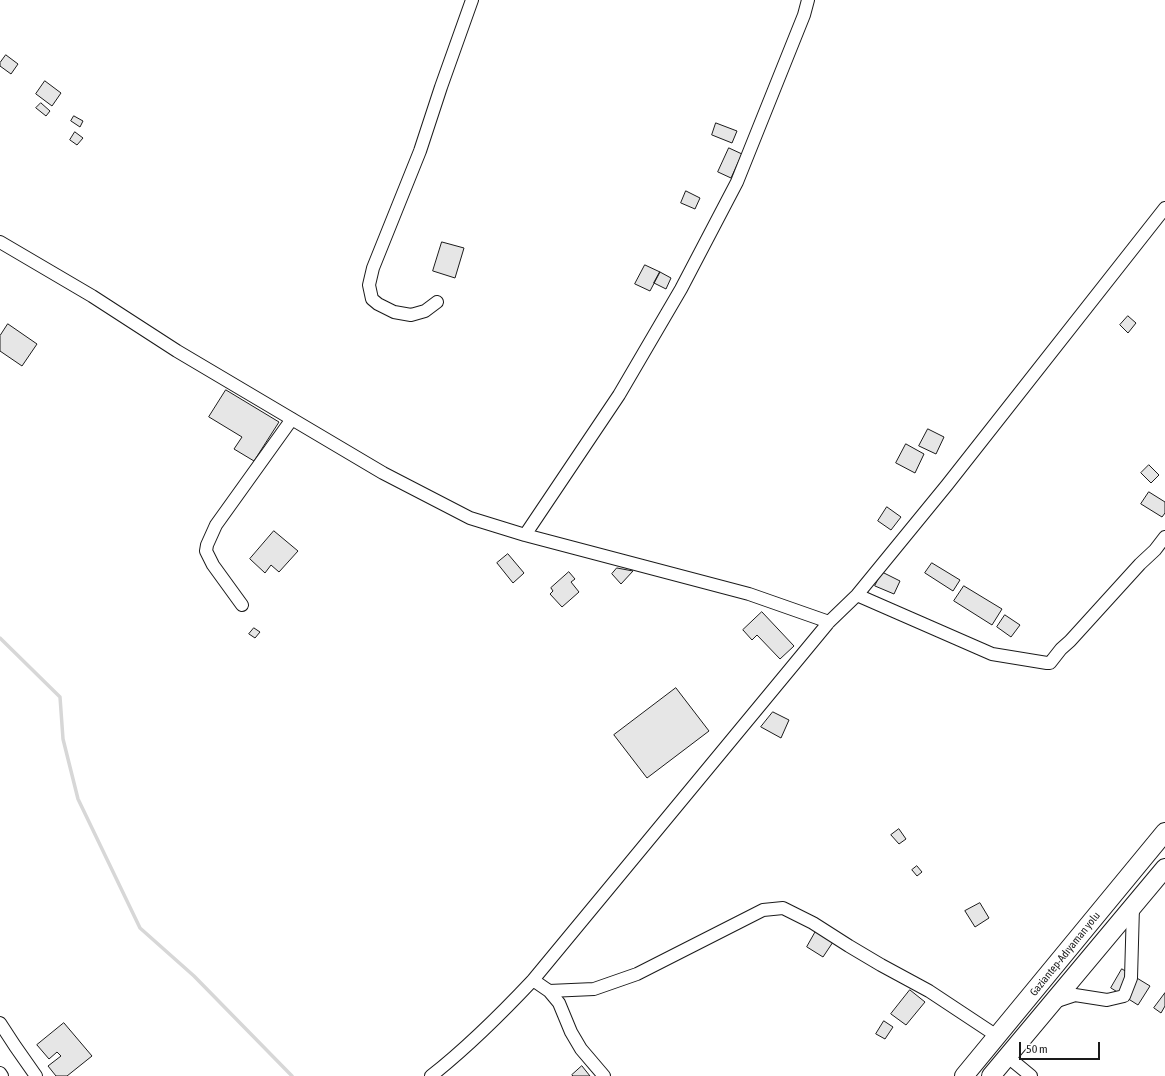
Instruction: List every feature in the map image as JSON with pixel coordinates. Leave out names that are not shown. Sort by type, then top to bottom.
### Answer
[{"type":"highway","name":"Gaziantep-Adıyaman yolu","points":[[964,1076],[1165,832]]},
{"type":"highway","name":"Gaziantep-Adıyaman yolu","points":[[991,1076],[1165,868]]},
{"type":"street","points":[[437,302],[425,311],[410,315],[394,312],[378,304],[372,299],[369,285],[373,268],[420,150],[472,0]]},
{"type":"street","points":[[525,535],[619,395],[681,289],[737,182],[804,15],[808,0]]},
{"type":"street","points":[[431,1076],[450,1061],[510,1005],[533,980],[829,622],[857,595],[947,485],[1165,208]]},
{"type":"street","points":[[0,242],[92,296],[177,351],[383,473],[470,518],[525,535],[749,594],[829,622]]},
{"type":"street","points":[[242,605],[212,565],[206,551],[207,544],[216,525],[292,419]]},
{"type":"street","points":[[857,595],[992,654],[1050,663],[1061,649],[1070,642],[1140,564],[1155,550],[1165,537]]},
{"type":"street","points":[[1053,1002],[1075,994],[1107,1000],[1124,996],[1131,978],[1133,907]]},
{"type":"street","points":[[549,991],[594,988],[637,974],[763,910],[783,908],[813,923],[881,965],[929,991],[997,1036]]},
{"type":"street","points":[[533,980],[549,991],[558,1003],[571,1032],[581,1049],[604,1076]]},
{"type":"street","points":[[0,1023],[36,1076]]},
{"type":"street","points":[[1008,1056],[1031,1076]]},
{"type":"building","points":[[6,55],[18,64],[11,74],[0,66],[0,63]]},
{"type":"building","points":[[45,81],[61,93],[52,106],[36,94]]},
{"type":"building","points":[[41,103],[50,111],[46,116],[36,108]]},
{"type":"building","points":[[74,116],[83,121],[80,127],[71,121]]},
{"type":"building","points":[[716,123],[737,131],[732,143],[712,135]]},
{"type":"building","points":[[75,132],[83,138],[77,145],[70,140]]},
{"type":"building","points":[[729,148],[742,154],[731,178],[718,172]]},
{"type":"building","points":[[686,191],[700,198],[695,209],[681,203]]},
{"type":"building","points":[[442,242],[464,248],[455,278],[433,271]]},
{"type":"building","points":[[645,265],[660,272],[650,291],[635,284]]},
{"type":"building","points":[[660,272],[671,278],[666,289],[654,283]]},
{"type":"building","points":[[1128,316],[1136,323],[1128,333],[1120,325]]},
{"type":"building","points":[[8,324],[37,344],[22,366],[0,351],[0,336]]},
{"type":"building","points":[[226,390],[279,422],[254,461],[234,449],[242,437],[209,417]]},
{"type":"building","points":[[928,429],[944,437],[936,454],[919,446]]},
{"type":"building","points":[[906,444],[924,454],[915,473],[896,463]]},
{"type":"building","points":[[1149,465],[1159,475],[1151,483],[1141,473]]},
{"type":"building","points":[[1149,492],[1165,502],[1165,513],[1162,517],[1141,504]]},
{"type":"building","points":[[887,507],[901,517],[891,530],[878,521]]},
{"type":"building","points":[[274,531],[298,551],[279,572],[271,565],[265,573],[250,559]]},
{"type":"building","points":[[508,554],[524,573],[513,583],[497,563]]},
{"type":"building","points":[[932,563],[960,580],[953,591],[925,573]]},
{"type":"building","points":[[617,568],[633,571],[621,584],[612,574]]},
{"type":"building","points":[[569,572],[575,579],[571,582],[579,592],[562,607],[550,594],[553,591],[551,588]]},
{"type":"building","points":[[882,572],[900,581],[894,594],[875,586]]},
{"type":"building","points":[[964,586],[1002,609],[992,625],[954,601]]},
{"type":"building","points":[[762,612],[794,646],[780,659],[757,635],[752,640],[743,630]]},
{"type":"building","points":[[1005,615],[1020,625],[1011,637],[997,627]]},
{"type":"building","points":[[254,628],[260,632],[255,638],[249,634]]},
{"type":"building","points":[[676,688],[709,731],[647,778],[614,735]]},
{"type":"building","points":[[773,712],[789,720],[781,738],[761,727]]},
{"type":"building","points":[[899,829],[906,839],[899,844],[891,835]]},
{"type":"building","points":[[917,866],[922,872],[917,876],[912,870]]},
{"type":"building","points":[[980,903],[989,918],[975,927],[965,911]]},
{"type":"building","points":[[816,931],[833,942],[823,957],[807,947]]},
{"type":"building","points":[[1122,969],[1150,986],[1138,1005],[1111,988]]},
{"type":"building","points":[[910,990],[925,1002],[906,1025],[891,1014]]},
{"type":"building","points":[[1165,993],[1165,1006],[1161,1013],[1154,1008]]},
{"type":"building","points":[[884,1021],[893,1027],[885,1039],[876,1034]]},
{"type":"building","points":[[64,1023],[92,1056],[67,1076],[56,1076],[48,1066],[61,1056],[57,1052],[49,1059],[37,1045]]},
{"type":"building","points":[[582,1066],[590,1076],[572,1075]]},
{"type":"waterway","points":[[0,638],[60,697],[63,739],[78,799],[140,928],[194,976],[292,1076]]}]
